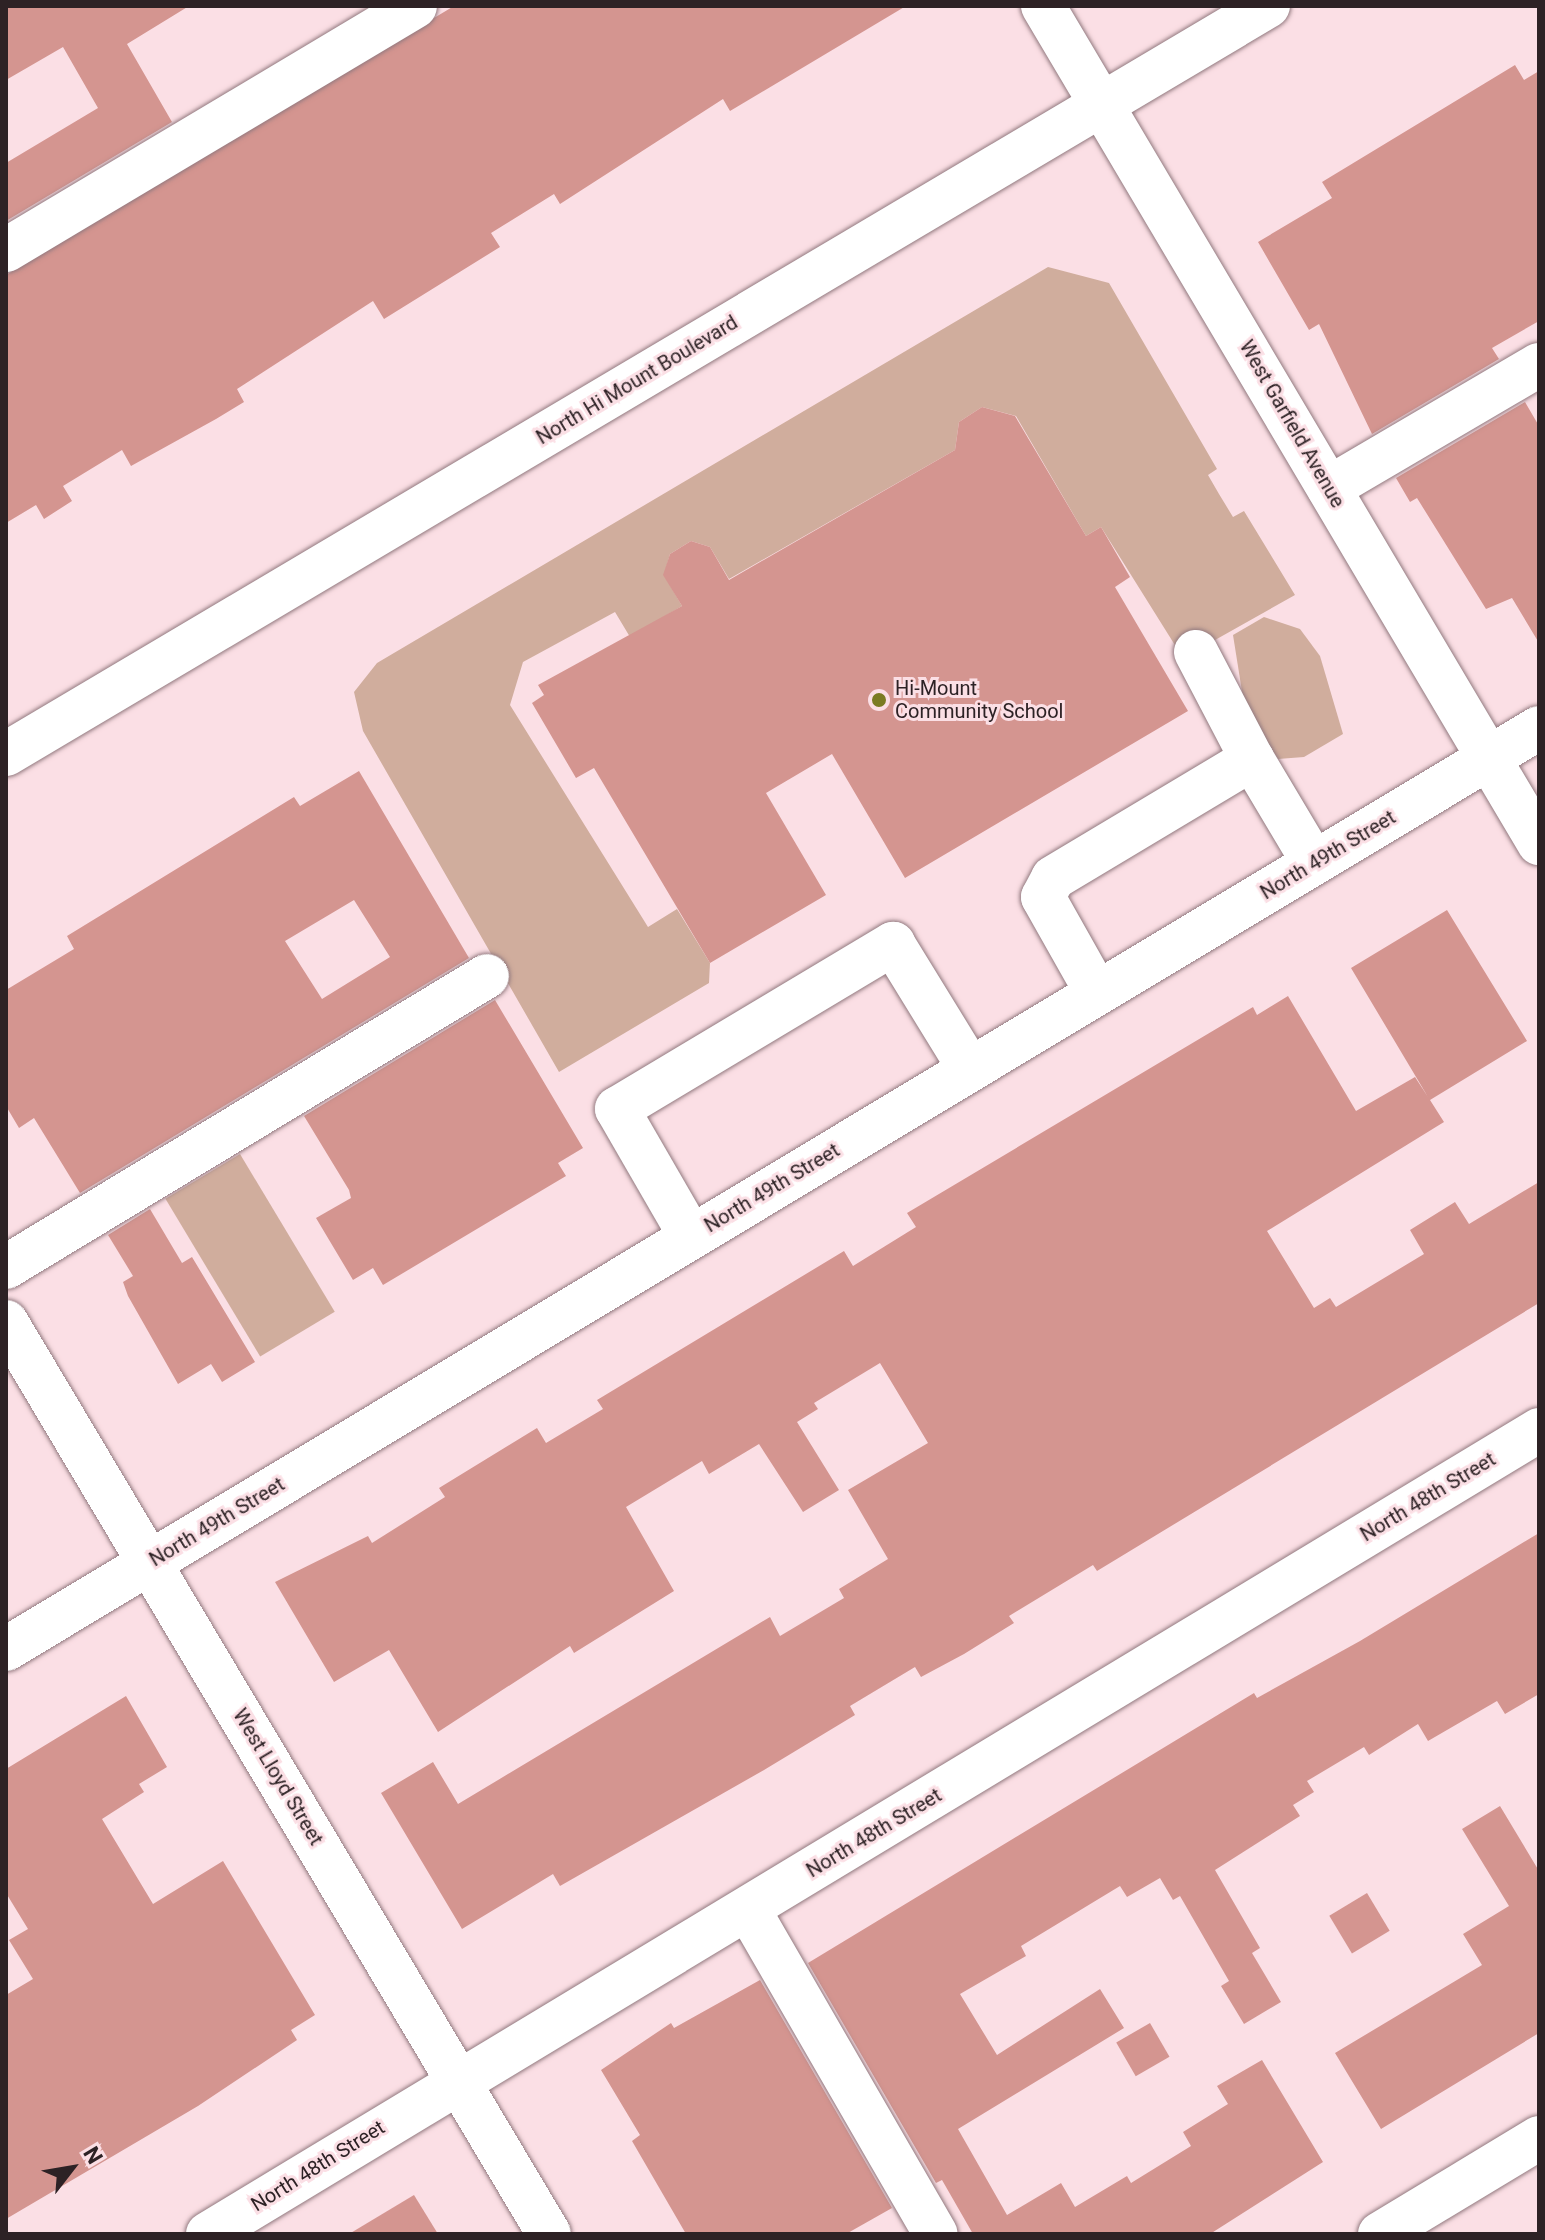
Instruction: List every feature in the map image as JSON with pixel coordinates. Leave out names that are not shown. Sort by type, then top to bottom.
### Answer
[{"type":"street","points":[[6,250],[415,6]]},
{"type":"street","name":"West Garfield Avenue","points":[[1043,6],[1539,843]]},
{"type":"street","name":"North Hi Mount Boulevard","points":[[6,754],[1268,6]]},
{"type":"street","points":[[1329,488],[1539,365]]},
{"type":"street","points":[[1196,652],[1252,759],[1314,863]]},
{"type":"street","name":"North 49th Street","points":[[6,1649],[1539,728]]},
{"type":"street","points":[[1097,993],[1043,897],[1045,885],[1252,759]]},
{"type":"street","points":[[691,1237],[617,1109],[893,944],[970,1069]]},
{"type":"street","points":[[6,1267],[487,976]]},
{"type":"street","name":"West Lloyd Street","points":[[6,1322],[549,2234]]},
{"type":"street","name":"North 48th Street","points":[[208,2234],[458,2080],[748,1909],[1539,1430]]},
{"type":"street","points":[[748,1909],[936,2234]]},
{"type":"street","points":[[1380,2234],[1539,2138]]},
{"type":"shaded area","points":[[1048,267],[1109,283],[1217,469],[1208,475],[1219,494],[1233,517],[1244,511],[1295,595],[1183,658],[1101,527],[1086,536],[1016,416],[982,407],[959,422],[955,450],[729,579],[710,547],[691,541],[670,554],[664,575],[682,606],[630,637],[615,612],[523,662],[510,705],[648,927],[677,909],[710,963],[709,983],[559,1072],[363,731],[354,692],[377,663]]},
{"type":"shaded area","points":[[1264,617],[1300,629],[1320,656],[1343,734],[1304,757],[1278,759],[1244,704],[1233,635]]},
{"type":"shaded area","points":[[240,1154],[335,1312],[260,1357],[165,1199]]},
{"type":"building","points":[[6,6],[189,6],[127,44],[172,122],[6,221],[6,163],[98,108],[63,47],[6,80]]},
{"type":"building","points":[[454,6],[906,6],[730,111],[723,99],[560,204],[554,194],[491,233],[500,247],[384,319],[373,301],[237,389],[244,402],[216,419],[131,466],[122,450],[63,486],[72,501],[44,519],[36,505],[6,523],[6,275]]},
{"type":"building","points":[[1515,65],[1524,80],[1539,71],[1539,321],[1492,348],[1499,359],[1372,434],[1319,324],[1309,330],[1258,242],[1332,198],[1322,182]]},
{"type":"building","points":[[1525,402],[1539,426],[1539,643],[1512,598],[1486,609],[1417,498],[1410,502],[1396,478]]},
{"type":"building","points":[[982,407],[1015,416],[1086,536],[1101,527],[1130,577],[1115,587],[1188,711],[905,878],[832,754],[766,793],[826,895],[710,963],[594,768],[576,778],[532,703],[544,695],[538,685],[682,606],[663,575],[670,554],[691,541],[710,547],[729,580],[955,450],[959,422]]},
{"type":"building","points":[[359,771],[469,958],[80,1193],[34,1118],[19,1128],[6,1106],[6,990],[74,949],[67,936],[294,797],[300,806]],"holes":[[[354,900],[390,957],[322,999],[285,941]]]},
{"type":"building","points":[[1447,910],[1527,1041],[1430,1100],[1444,1122],[1267,1231],[1314,1308],[1330,1298],[1336,1307],[1424,1254],[1410,1230],[1455,1202],[1469,1224],[1539,1182],[1539,1303],[1097,1571],[1093,1565],[1009,1616],[1014,1623],[964,1654],[921,1677],[915,1667],[850,1706],[855,1715],[764,1770],[560,1886],[553,1874],[462,1929],[381,1793],[433,1762],[458,1804],[770,1617],[780,1636],[844,1598],[839,1589],[888,1559],[848,1490],[928,1443],[880,1363],[814,1403],[818,1409],[797,1422],[839,1490],[803,1512],[759,1444],[709,1474],[702,1461],[626,1507],[674,1591],[574,1653],[570,1646],[438,1732],[389,1650],[334,1682],[275,1582],[368,1536],[372,1543],[445,1497],[439,1488],[537,1428],[546,1443],[603,1409],[597,1400],[844,1251],[853,1266],[916,1227],[907,1213],[1253,1007],[1257,1015],[1288,996],[1356,1111],[1415,1077],[1428,1097],[1351,968]]},
{"type":"building","points":[[495,1000],[583,1148],[558,1163],[566,1176],[383,1285],[373,1268],[353,1280],[316,1218],[351,1198],[349,1190],[304,1116]]},
{"type":"building","points":[[150,1209],[182,1263],[192,1257],[255,1362],[222,1382],[211,1364],[178,1384],[128,1296],[123,1282],[133,1276],[108,1235]]},
{"type":"building","points":[[1539,1533],[1539,1694],[1505,1714],[1497,1701],[1428,1741],[1418,1724],[1369,1755],[1364,1747],[1307,1781],[1314,1792],[1293,1805],[1300,1816],[1215,1870],[1260,1948],[1252,1953],[1281,2002],[1244,2024],[1221,1986],[1229,1981],[1180,1896],[1173,1900],[1160,1878],[1127,1897],[1120,1886],[1021,1946],[1026,1956],[960,1994],[997,2055],[1100,1989],[1124,2028],[958,2129],[1007,2215],[1061,2183],[1075,2207],[1127,2176],[1131,2183],[1191,2146],[1183,2132],[1228,2104],[1217,2086],[1262,2060],[1323,2162],[1210,2234],[973,2234],[942,2180],[936,2183],[808,1963],[1254,1693],[1257,1698],[1360,1641]]},
{"type":"building","points":[[126,1696],[167,1767],[139,1784],[144,1792],[102,1819],[153,1904],[223,1861],[315,2015],[291,2030],[297,2040],[198,2106],[6,2219],[6,1995],[33,1979],[9,1940],[28,1929],[6,1893],[6,1769]]},
{"type":"building","points":[[1500,1806],[1539,1871],[1539,2033],[1381,2129],[1335,2053],[1482,1965],[1463,1934],[1509,1906],[1462,1829]]},
{"type":"building","points":[[1367,1893],[1390,1931],[1352,1953],[1329,1916]]},
{"type":"building","points":[[760,1980],[892,2208],[846,2234],[686,2234],[632,2141],[640,2135],[601,2070],[671,2023],[674,2028]]},
{"type":"building","points":[[1150,2023],[1170,2057],[1136,2076],[1116,2043]]},
{"type":"building","points":[[414,2195],[438,2234],[349,2234]]},
{"type":"place","name":"Hi-Mount Community School","points":[[879,700]]}]
